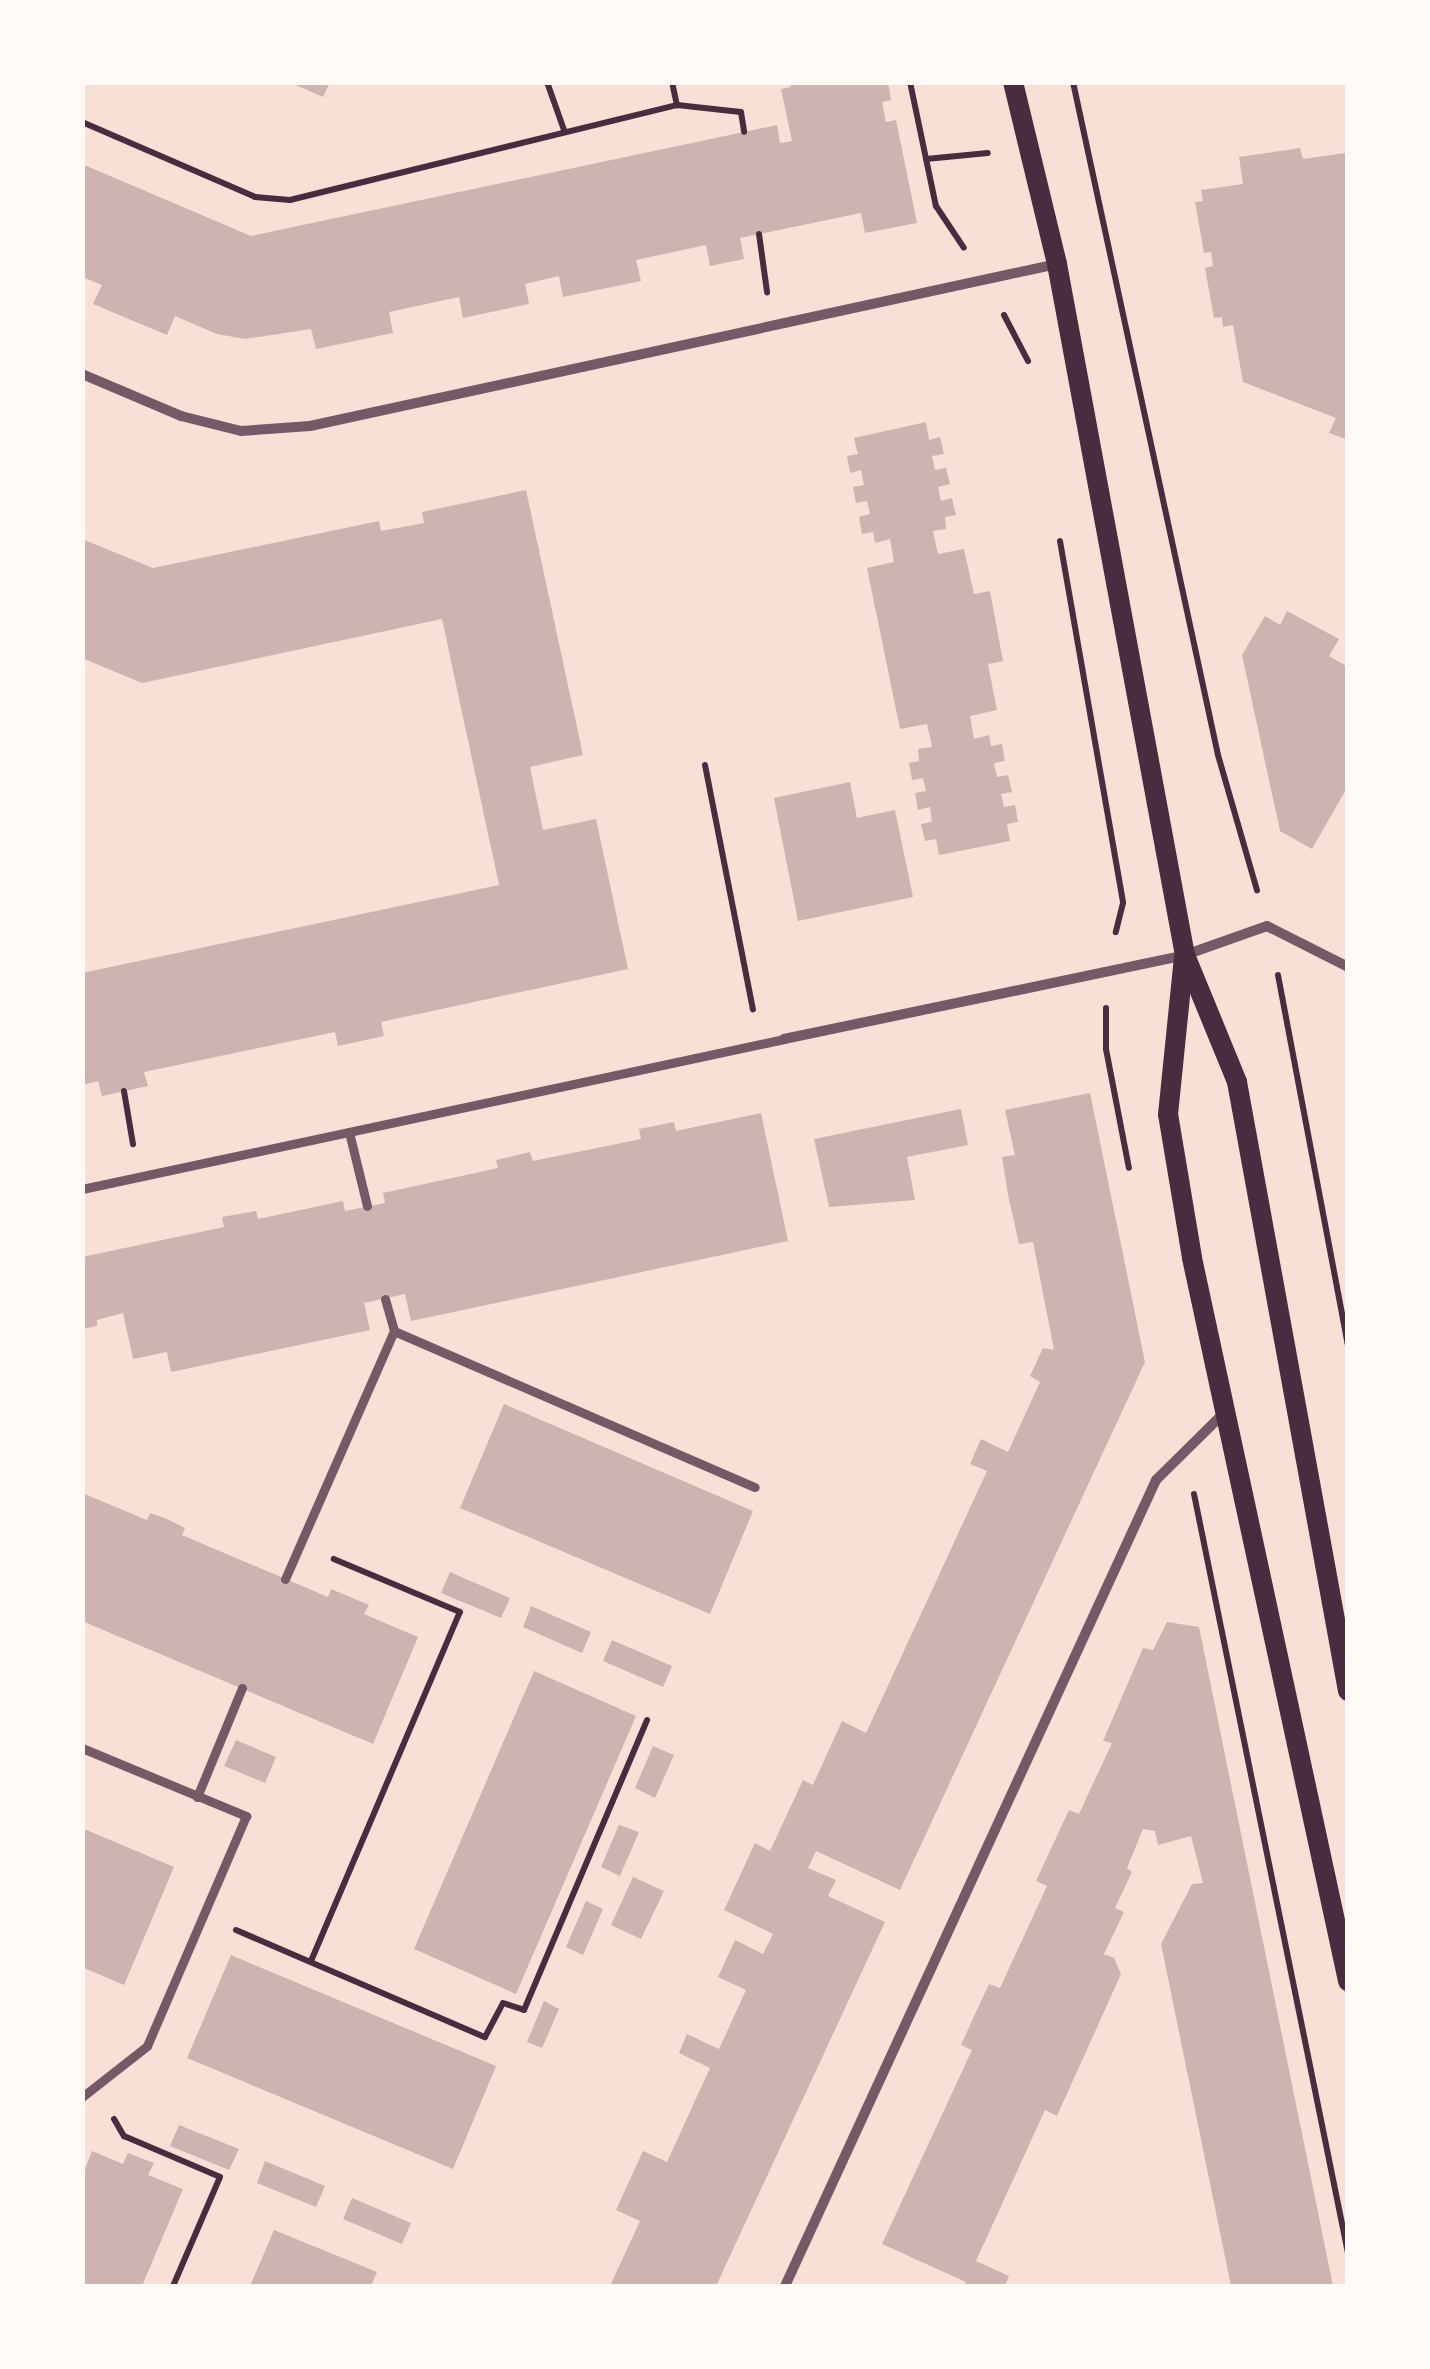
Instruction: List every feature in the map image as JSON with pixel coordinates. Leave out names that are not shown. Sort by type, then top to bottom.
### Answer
[{"type":"main road","points":[[1013,82],[1057,264],[1184,955],[1236,1082],[1348,1691]]},
{"type":"main road","points":[[1184,955],[1168,1114],[1225,1412],[1348,1982]]},
{"type":"street","points":[[82,374],[182,416],[241,431],[310,426],[1057,264]]},
{"type":"street","points":[[82,1189],[1184,955],[1267,926],[1348,967]]},
{"type":"street","points":[[350,1132],[367,1206]]},
{"type":"street","points":[[285,1579],[394,1331],[385,1298]]},
{"type":"street","points":[[394,1331],[755,1487]]},
{"type":"street","points":[[785,2286],[1156,1480],[1225,1412]]},
{"type":"street","points":[[198,1797],[242,1688]]},
{"type":"street","points":[[82,1748],[246,1816],[147,2046],[82,2097]]},
{"type":"path","points":[[547,82],[564,130]]},
{"type":"path","points":[[672,82],[677,105]]},
{"type":"path","points":[[910,82],[936,206],[984,279],[1029,362]]},
{"type":"path","points":[[1074,82],[1218,755],[1267,926],[1298,1065],[1348,1347]]},
{"type":"path","points":[[82,122],[255,197],[290,200],[677,105],[741,112],[744,132]]},
{"type":"path","points":[[759,234],[772,324]]},
{"type":"path","points":[[1060,536],[1123,902],[1106,970],[1106,1049],[1132,1184]]},
{"type":"path","points":[[705,765],[760,1045]]},
{"type":"path","points":[[124,1092],[139,1177]]},
{"type":"path","points":[[1186,1452],[1348,2253]]},
{"type":"path","points":[[300,1545],[460,1612],[311,1962]]},
{"type":"path","points":[[203,1916],[485,2037],[503,2003],[524,2010],[647,1720]]},
{"type":"path","points":[[94,2088],[124,2136],[220,2177],[174,2286]]},
{"type":"building","points":[[289,82],[330,82],[323,97]]},
{"type":"building","points":[[790,82],[888,82],[891,100],[882,102],[886,122],[896,120],[917,223],[865,233],[861,213],[759,234],[740,238],[744,259],[710,266],[706,245],[636,260],[641,281],[563,297],[559,276],[525,284],[529,304],[463,318],[459,297],[389,312],[393,333],[316,349],[311,329],[245,339],[217,334],[175,316],[167,335],[93,304],[102,285],[82,277],[82,164],[251,236],[777,125],[780,143],[792,141],[781,89],[791,87]]},
{"type":"building","points":[[1300,148],[1303,159],[1345,153],[1348,440],[1329,433],[1336,418],[1243,382],[1233,325],[1223,327],[1222,317],[1214,318],[1205,268],[1213,266],[1211,252],[1204,253],[1195,202],[1203,201],[1201,190],[1243,184],[1239,157]]},
{"type":"building","points":[[926,422],[929,440],[940,437],[944,454],[932,456],[935,470],[946,468],[950,484],[938,487],[941,501],[952,498],[956,515],[945,517],[946,529],[933,531],[938,554],[964,549],[974,594],[990,591],[1003,661],[988,664],[997,710],[970,716],[974,739],[989,735],[991,746],[1002,744],[1005,761],[994,763],[997,777],[1008,775],[1012,792],[1001,794],[1004,807],[1015,805],[1018,822],[1007,824],[1010,841],[939,855],[936,839],[925,841],[921,824],[932,822],[930,807],[918,810],[915,793],[926,791],[923,778],[912,780],[909,763],[919,761],[918,749],[932,747],[927,724],[900,729],[867,568],[894,562],[890,539],[875,543],[873,532],[862,534],[859,517],[870,514],[867,501],[856,503],[853,487],[864,485],[861,470],[850,473],[847,456],[858,454],[854,438]]},
{"type":"building","points":[[526,490],[583,755],[530,767],[543,830],[596,819],[628,969],[381,1022],[384,1036],[338,1046],[335,1032],[144,1072],[148,1086],[102,1096],[98,1081],[82,1085],[82,973],[499,885],[442,619],[142,683],[82,658],[82,539],[153,568],[379,521],[381,531],[424,523],[422,512]]},
{"type":"building","points":[[1287,611],[1339,639],[1329,656],[1348,667],[1348,786],[1312,849],[1280,831],[1242,655],[1265,616],[1280,625]]},
{"type":"building","points":[[850,782],[857,818],[895,810],[913,897],[798,921],[774,798]]},
{"type":"building","points":[[1090,1093],[1145,1362],[900,1890],[816,1851],[808,1868],[836,1880],[828,1896],[885,1922],[716,2286],[610,2286],[640,2221],[616,2210],[643,2151],[667,2162],[710,2068],[679,2053],[687,2034],[719,2049],[746,1990],[718,1977],[735,1940],[763,1954],[773,1934],[724,1910],[755,1843],[770,1851],[803,1780],[813,1785],[842,1721],[866,1733],[987,1471],[970,1464],[981,1439],[1008,1452],[1040,1382],[1030,1376],[1043,1348],[1054,1350],[1033,1242],[1019,1244],[1008,1195],[1002,1157],[1015,1155],[1005,1110]]},
{"type":"building","points":[[961,1109],[968,1145],[907,1157],[915,1200],[829,1207],[814,1139]]},
{"type":"building","points":[[761,1113],[788,1241],[411,1321],[405,1294],[364,1303],[370,1330],[171,1372],[167,1352],[133,1359],[123,1313],[82,1329],[82,1257],[224,1227],[222,1217],[256,1211],[258,1219],[343,1201],[345,1211],[385,1203],[383,1193],[498,1168],[496,1160],[530,1152],[533,1161],[641,1139],[639,1129],[674,1122],[676,1131]]},
{"type":"building","points":[[504,1404],[753,1511],[710,1614],[460,1508]]},
{"type":"building","points":[[82,1493],[147,1520],[150,1513],[167,1519],[185,1528],[182,1535],[328,1597],[331,1589],[369,1605],[364,1614],[418,1637],[373,1744],[82,1621]]},
{"type":"building","points":[[450,1572],[510,1598],[501,1618],[441,1593]]},
{"type":"building","points":[[531,1606],[591,1632],[582,1653],[523,1627]]},
{"type":"building","points":[[1167,1622],[1199,1627],[1333,2286],[1231,2286],[1161,1944],[1192,1884],[1203,1883],[1191,1836],[1158,1845],[1155,1831],[1143,1829],[1127,1868],[1132,1872],[1115,1908],[1124,1912],[1104,1954],[1114,1958],[1121,1974],[1057,2116],[1045,2110],[976,2261],[1009,2276],[1005,2286],[964,2286],[966,2282],[882,2244],[972,2050],[961,2045],[975,2014],[989,1984],[1000,1988],[1047,1886],[1036,1881],[1069,1810],[1079,1814],[1112,1743],[1103,1741],[1143,1648],[1153,1650]]},
{"type":"building","points":[[612,1640],[672,1666],[663,1687],[603,1661]]},
{"type":"building","points":[[534,1671],[636,1716],[516,1994],[414,1949]]},
{"type":"building","points":[[236,1740],[276,1757],[265,1783],[224,1766]]},
{"type":"building","points":[[653,1746],[674,1755],[655,1798],[635,1788]]},
{"type":"building","points":[[619,1825],[639,1832],[620,1876],[601,1867]]},
{"type":"building","points":[[82,1828],[174,1867],[124,1985],[82,1967]]},
{"type":"building","points":[[633,1877],[664,1891],[641,1939],[611,1925]]},
{"type":"building","points":[[586,1901],[603,1909],[583,1955],[566,1947]]},
{"type":"building","points":[[231,1955],[496,2066],[453,2169],[187,2058]]},
{"type":"building","points":[[544,2001],[559,2009],[542,2048],[527,2042]]},
{"type":"building","points":[[179,2125],[239,2149],[229,2170],[170,2146]]},
{"type":"building","points":[[92,2151],[123,2164],[128,2153],[154,2163],[148,2175],[183,2189],[142,2286],[82,2286],[82,2176]]},
{"type":"building","points":[[265,2161],[325,2186],[316,2207],[257,2183]]},
{"type":"building","points":[[352,2198],[411,2223],[402,2244],[343,2219]]},
{"type":"building","points":[[274,2230],[377,2272],[371,2286],[250,2286]]}]
